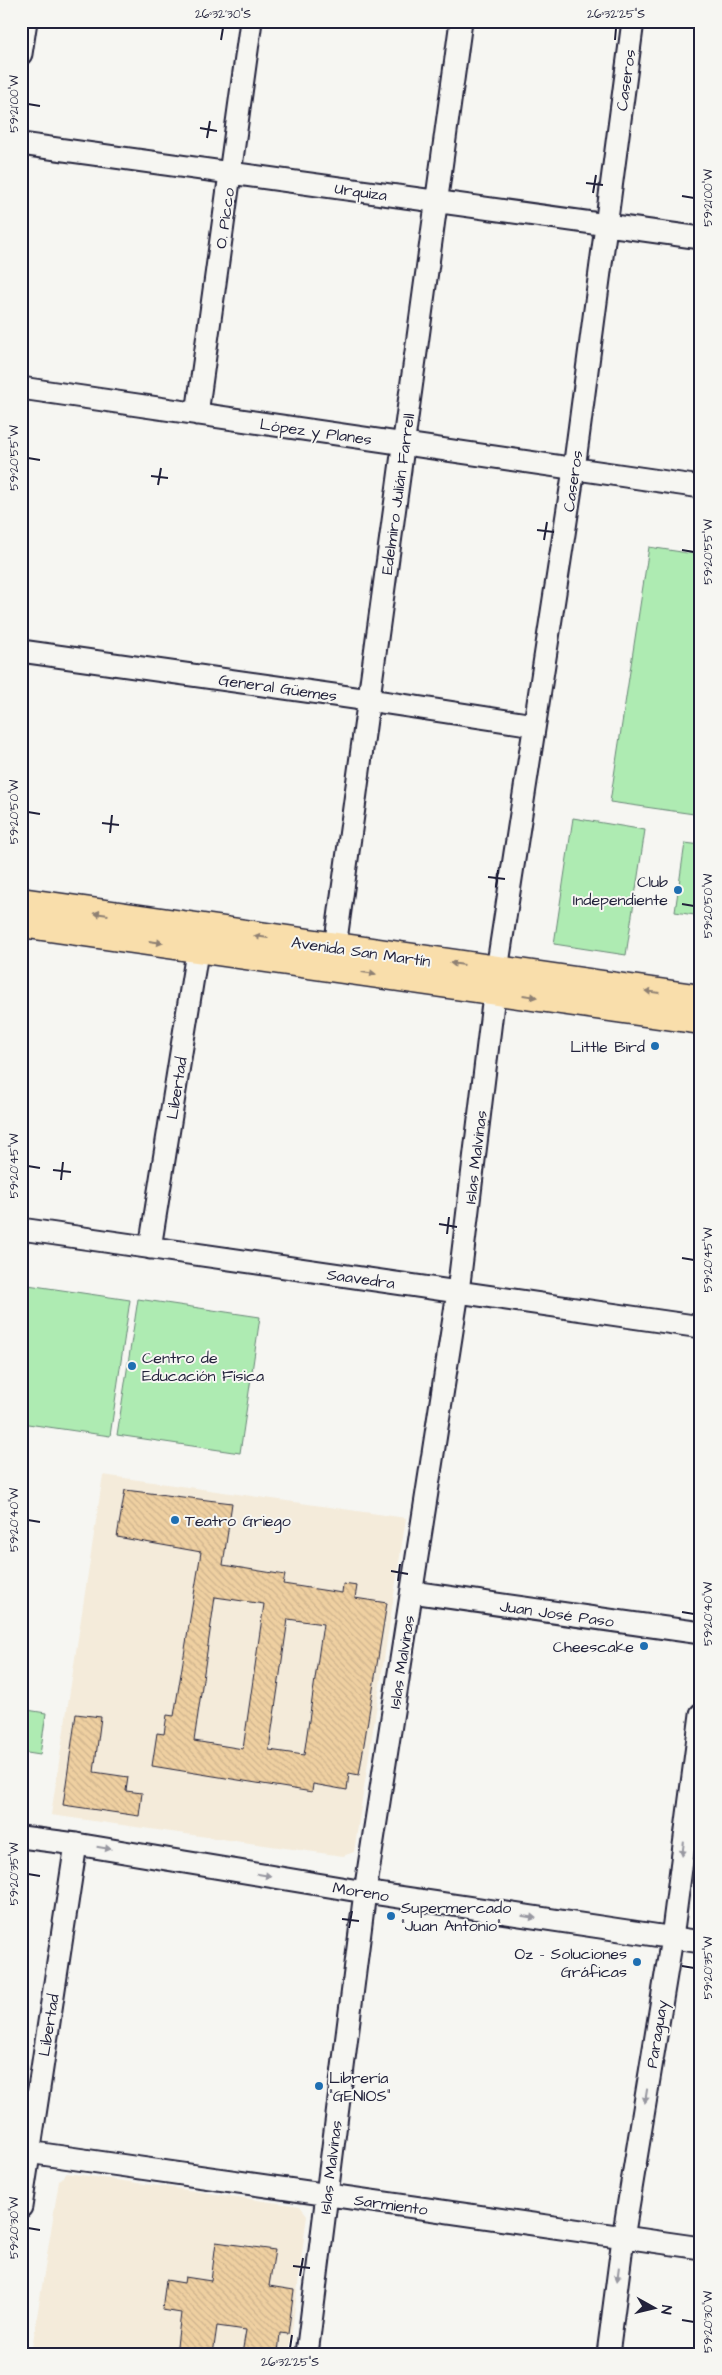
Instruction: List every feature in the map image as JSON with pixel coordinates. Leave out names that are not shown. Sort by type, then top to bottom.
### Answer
[{"type":"main road","name":"Avenida San Martín","points":[[21,902],[199,938]]},
{"type":"main road","name":"Avenida San Martín","points":[[21,923],[199,938],[496,980],[701,999]]},
{"type":"main road","name":"Avenida San Martín","points":[[496,980],[701,1020]]},
{"type":"street","points":[[21,54],[26,21]]},
{"type":"street","name":"O. Picco","points":[[197,414],[251,21]]},
{"type":"street","name":"Edelmiro Julián Farrell","points":[[334,957],[461,21]]},
{"type":"street","name":"Caseros","points":[[496,980],[574,468],[633,21]]},
{"type":"street","name":"Urquiza","points":[[21,144],[701,238]]},
{"type":"street","name":"López y Planes","points":[[21,388],[701,487]]},
{"type":"street","name":"General Güemes","points":[[21,652],[369,700],[534,725]]},
{"type":"street","name":"Libertad","points":[[150,1248],[199,938]]},
{"type":"street","name":"Islas Malvinas","points":[[307,2354],[365,1892],[458,1292],[496,980]]},
{"type":"street","name":"Saavedra","points":[[21,1229],[701,1327]]},
{"type":"street","name":"Juan José Paso","points":[[412,1592],[701,1633]]},
{"type":"street","name":"Paraguay","points":[[608,2354],[623,2238],[672,1938],[701,1714]]},
{"type":"street","name":"Moreno","points":[[21,1837],[76,1844],[365,1892],[701,1942]]},
{"type":"street","name":"Libertad","points":[[21,2207],[25,2152],[76,1844]]},
{"type":"street","name":"Sarmiento","points":[[25,2152],[701,2248]]},
{"type":"shaded area","points":[[103,1475],[406,1518],[354,1852],[343,1856],[51,1815]]},
{"type":"shaded area","points":[[67,2173],[300,2206],[307,2215],[289,2354],[31,2354],[59,2181]]},
{"type":"green space","points":[[649,547],[701,555],[701,815],[610,802]]},
{"type":"green space","points":[[573,818],[645,830],[626,955],[554,944]]},
{"type":"green space","points":[[685,843],[701,845],[701,916],[675,912]]},
{"type":"green space","points":[[21,1284],[130,1300],[110,1436],[21,1423]]},
{"type":"green space","points":[[138,1299],[260,1317],[240,1453],[117,1435]]},
{"type":"green space","points":[[21,1709],[46,1713],[40,1755],[21,1752]]},
{"type":"building","points":[[125,1490],[232,1503],[223,1565],[285,1575],[283,1584],[342,1593],[343,1584],[357,1586],[355,1598],[387,1603],[359,1775],[349,1773],[347,1790],[313,1784],[312,1792],[152,1766],[157,1733],[164,1734],[167,1715],[174,1716],[201,1552],[117,1537]],"holes":[[[215,1597],[264,1604],[243,1749],[194,1741]],[[288,1619],[323,1624],[304,1755],[269,1750]]]},
{"type":"building","points":[[76,1714],[101,1717],[94,1772],[128,1777],[126,1791],[142,1793],[139,1816],[63,1805]]},
{"type":"building","points":[[216,2242],[275,2250],[269,2286],[294,2290],[288,2334],[280,2333],[278,2354],[242,2354],[246,2330],[217,2326],[213,2354],[176,2354],[181,2313],[162,2310],[166,2280],[184,2283],[185,2277],[211,2281]]},
{"type":"place","name":"Club Independiente","points":[[678,890]]},
{"type":"place","name":"Little Bird","points":[[655,1046]]},
{"type":"place","name":"Centro de Educación Física","points":[[132,1366]]},
{"type":"place","name":"Teatro Griego","points":[[175,1520]]},
{"type":"place","name":"Cheescake","points":[[644,1646]]},
{"type":"place","name":"Supermercado \"Juan Antonio\"","points":[[391,1916]]},
{"type":"place","name":"Oz - Soluciones Gráficas","points":[[637,1962]]},
{"type":"place","name":"Librería \"GENIOS\"","points":[[319,2086]]}]
